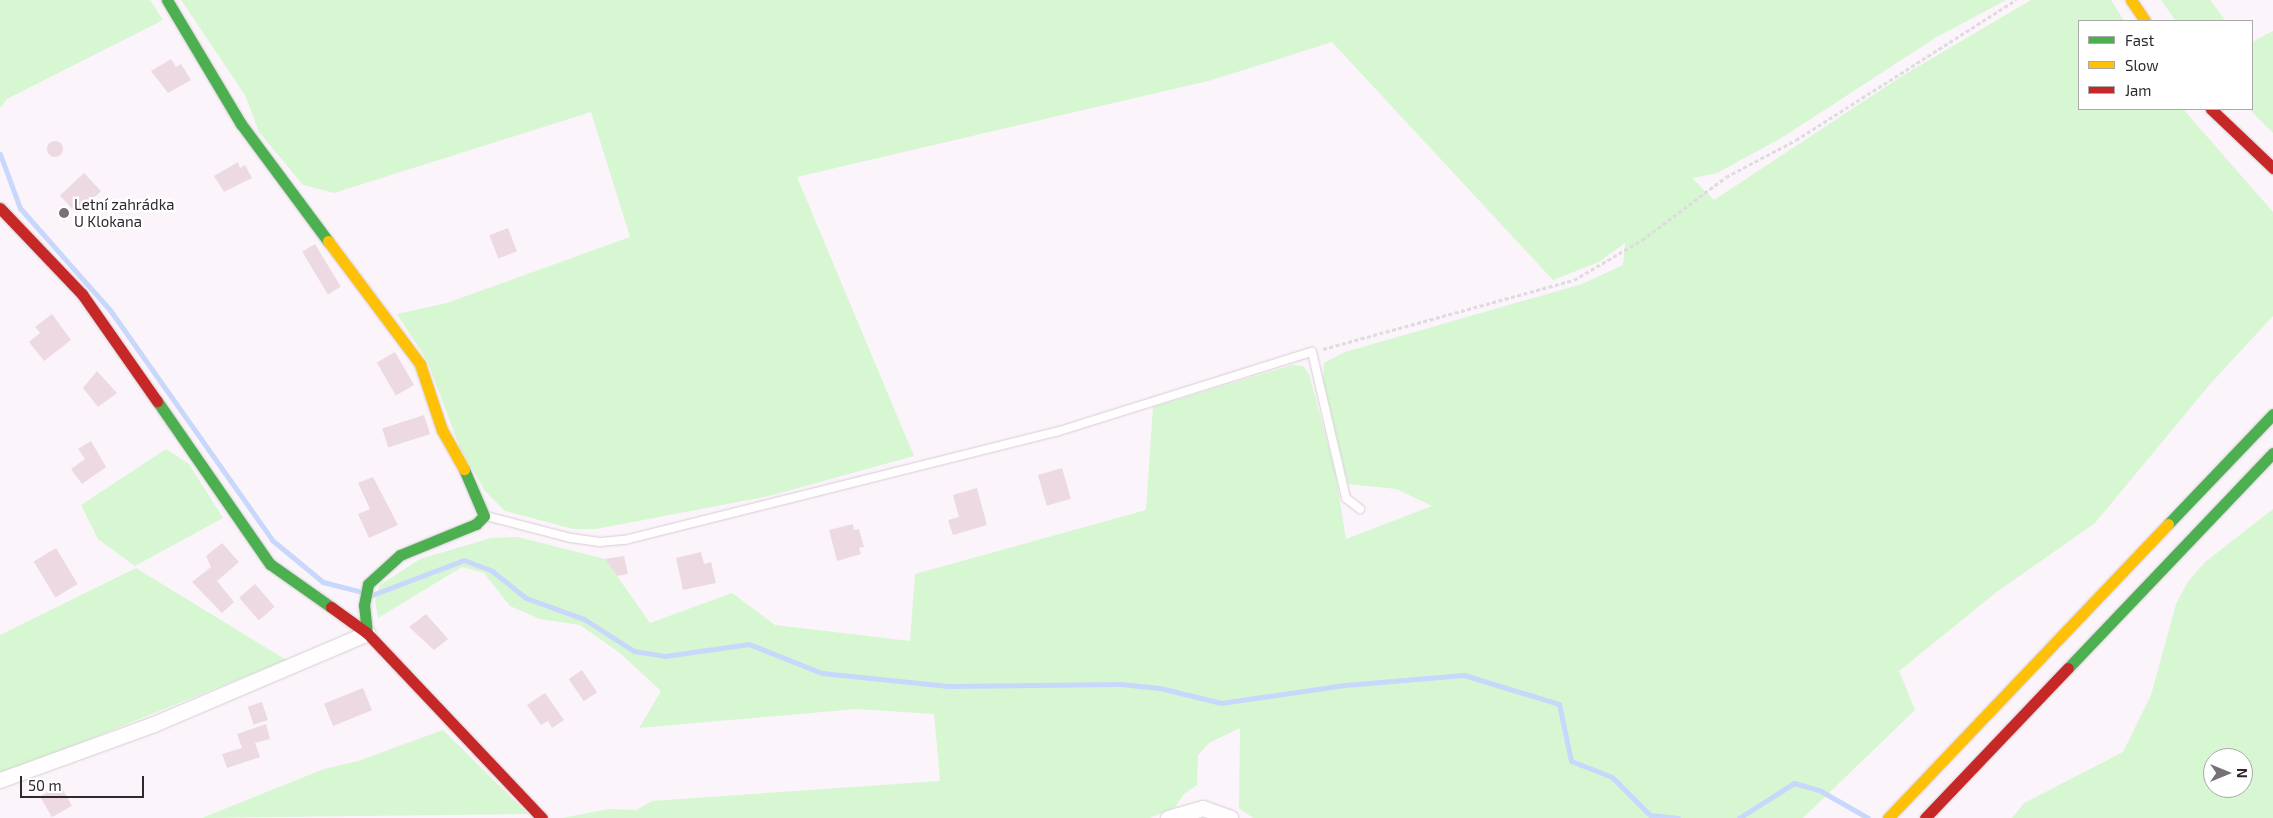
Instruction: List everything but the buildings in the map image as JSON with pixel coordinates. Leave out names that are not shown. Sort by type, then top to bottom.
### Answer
[{"type":"main road","points":[[167,0],[241,124],[420,364],[442,430],[480,498],[484,516],[476,524],[400,555],[368,584],[364,605],[367,633]]},
{"type":"main road","points":[[2131,0],[2143,20]]},
{"type":"main road","points":[[2212,110],[2273,168]]},
{"type":"main road","points":[[0,208],[82,294],[270,564],[367,633],[542,818]]},
{"type":"main road","points":[[1888,818],[2273,414]]},
{"type":"main road","points":[[1925,818],[2273,453]]},
{"type":"street","points":[[0,780],[154,724],[367,633]]},
{"type":"street","points":[[1168,818],[1203,808],[1230,818]]},
{"type":"lane","points":[[484,516],[571,538],[600,542],[625,540],[1056,432],[1312,352],[1346,498],[1360,509]]},
{"type":"path","points":[[1312,352],[1574,280],[1642,240],[1726,177],[1796,140],[2016,0]]},
{"type":"green space","points":[[0,0],[150,0],[163,20],[7,99],[0,108]]},
{"type":"green space","points":[[181,0],[2006,0],[1935,38],[1783,137],[1717,173],[1692,178],[1714,200],[1902,76],[2031,0],[2111,0],[2123,20],[2078,20],[2078,110],[2184,110],[2273,212],[2273,316],[2211,383],[2095,523],[1998,591],[1899,671],[1915,710],[1803,818],[1253,818],[1239,808],[1240,728],[1209,743],[1198,755],[1197,785],[1184,794],[1175,807],[1150,818],[562,818],[609,809],[636,810],[652,801],[940,781],[934,714],[857,709],[639,728],[661,691],[620,653],[580,625],[540,619],[510,606],[484,573],[462,567],[378,618],[375,600],[380,585],[420,559],[491,538],[518,537],[605,559],[650,623],[732,593],[775,625],[910,641],[915,574],[1146,510],[1153,407],[1292,365],[1303,366],[1309,374],[1335,471],[1346,539],[1432,506],[1396,489],[1348,484],[1323,380],[1324,363],[1345,352],[1582,284],[1623,265],[1625,243],[1599,262],[1553,280],[1332,42],[1212,80],[797,177],[914,456],[769,496],[596,529],[573,529],[505,511],[485,491],[460,448],[427,360],[397,314],[447,303],[630,237],[591,112],[334,193],[303,185],[259,132],[245,95]]},
{"type":"green space","points":[[2161,0],[2210,0],[2225,20],[2175,20]]},
{"type":"green space","points":[[2273,31],[2273,133],[2250,110],[2253,110],[2253,41]]},
{"type":"green space","points":[[166,449],[189,464],[223,518],[135,566],[98,539],[81,505]]},
{"type":"green space","points":[[2273,509],[2273,818],[2012,818],[2024,803],[2123,752],[2151,695],[2176,604],[2187,583],[2204,563]]},
{"type":"green space","points":[[136,568],[286,660],[0,775],[0,635]]},
{"type":"green space","points":[[443,730],[528,814],[202,818],[324,769],[358,761]]},
{"type":"waterway","points":[[0,154],[20,208],[110,310],[272,540],[323,582],[362,592]]},
{"type":"waterway","points":[[372,595],[464,560],[492,571],[526,598],[584,619],[634,651],[665,656],[749,644],[822,673],[948,686],[1120,684],[1160,688],[1221,703],[1345,685],[1464,675],[1559,704],[1571,761],[1612,777],[1650,815],[1678,818]]},
{"type":"waterway","points":[[1739,818],[1794,783],[1819,790],[1868,818]]},
{"type":"traffic: fast","points":[[167,0],[241,124],[328,241]]},
{"type":"traffic: fast","points":[[157,401],[270,564],[331,607]]},
{"type":"traffic: fast","points":[[2168,524],[2273,414]]},
{"type":"traffic: fast","points":[[2068,668],[2273,453]]},
{"type":"traffic: fast","points":[[367,633],[364,605],[368,584],[400,555],[476,524],[484,516],[464,469]]},
{"type":"traffic: slow","points":[[2131,0],[2144,20]]},
{"type":"traffic: slow","points":[[328,241],[420,364],[442,430],[464,469]]},
{"type":"traffic: slow","points":[[1888,818],[2168,524]]},
{"type":"traffic: jam","points":[[2212,110],[2273,168]]},
{"type":"traffic: jam","points":[[0,208],[82,294],[157,401]]},
{"type":"traffic: jam","points":[[331,607],[367,633],[542,818]]},
{"type":"traffic: jam","points":[[1925,818],[2068,668]]},
{"type":"place","name":"Letní zahrádka U Klokana","points":[[64,213]]}]
